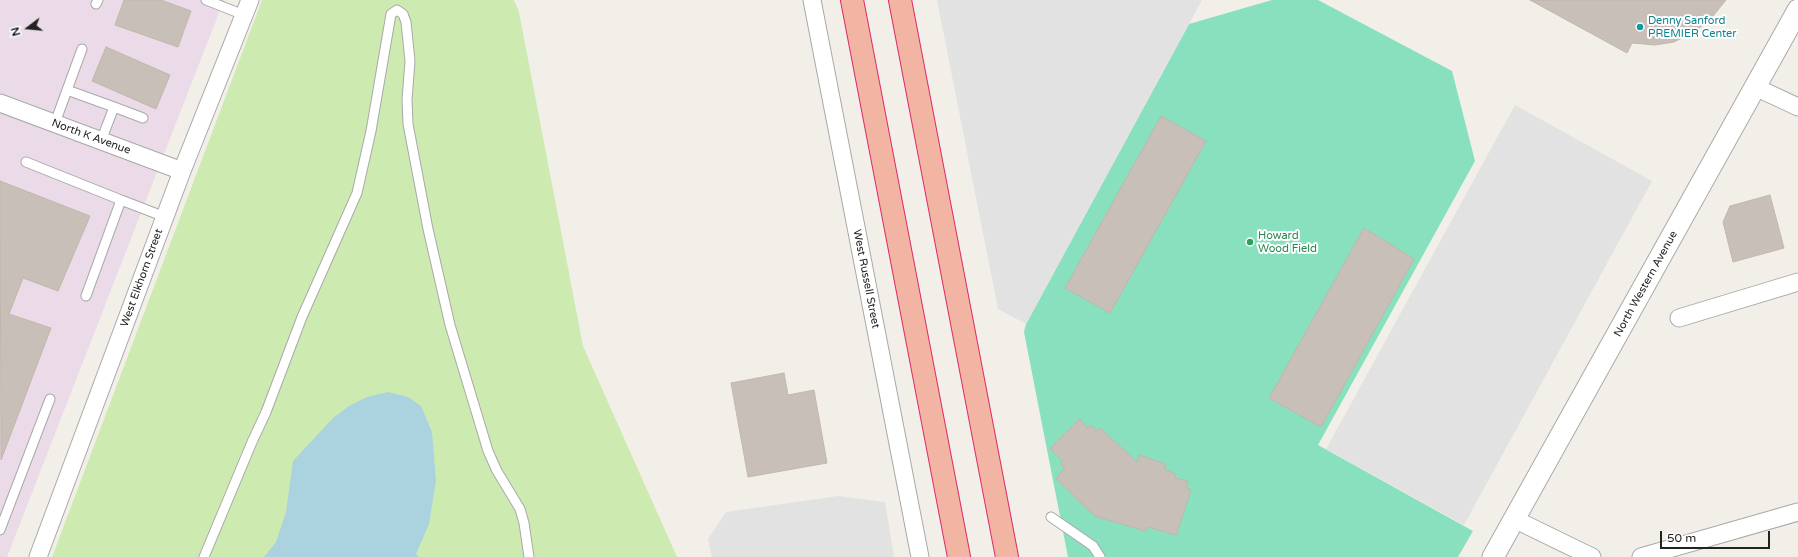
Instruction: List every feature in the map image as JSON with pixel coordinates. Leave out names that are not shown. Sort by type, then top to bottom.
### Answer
[{"type":"highway","points":[[852,0],[959,557]]},
{"type":"highway","points":[[900,0],[1008,557]]},
{"type":"street","name":"West Russell Street","points":[[812,0],[920,557]]},
{"type":"street","name":"West Elkhorn Street","points":[[38,557],[182,171],[247,8]]},
{"type":"street","name":"North Western Avenue","points":[[1493,557],[1798,10]]},
{"type":"street","points":[[1755,86],[1798,107]]},
{"type":"street","name":"North K Avenue","points":[[0,103],[182,171]]},
{"type":"street","points":[[1679,318],[1798,282]]},
{"type":"street","points":[[1642,557],[1685,551],[1798,512]]},
{"type":"street","points":[[1514,519],[1592,557]]},
{"type":"lane","points":[[206,0],[247,8]]},
{"type":"lane","points":[[204,557],[266,412],[302,317],[357,193],[371,131],[390,14],[397,10],[403,14],[406,22],[410,60],[407,100],[408,124],[428,229],[450,325],[488,451],[497,471],[520,509],[524,523],[529,557]]},
{"type":"lane","points":[[54,123],[82,49]]},
{"type":"lane","points":[[67,90],[143,118]]},
{"type":"lane","points":[[101,141],[114,108]]},
{"type":"lane","points":[[26,162],[165,217]]},
{"type":"lane","points":[[86,296],[121,200]]},
{"type":"lane","points":[[0,530],[50,399]]},
{"type":"lane","points":[[1051,517],[1093,546],[1100,557]]},
{"type":"shaded area","points":[[0,0],[224,0],[7,557],[0,557]]},
{"type":"shaded area","points":[[937,0],[1202,0],[1026,324],[998,309]]},
{"type":"shaded area","points":[[1515,105],[1652,181],[1464,525],[1326,449]]},
{"type":"shaded area","points":[[838,496],[885,502],[894,557],[712,557],[708,539],[726,512]]},
{"type":"green space","points":[[262,0],[514,0],[519,12],[583,346],[677,557],[52,557]]},
{"type":"green space","name":"Howard Wood Field","points":[[1272,0],[1318,0],[1452,71],[1475,161],[1318,445],[1473,531],[1458,557],[1068,557],[1024,332],[1026,324],[1189,24]]},
{"type":"water","points":[[388,392],[408,397],[421,406],[432,432],[436,481],[429,524],[416,554],[419,557],[264,557],[276,542],[286,512],[293,461],[333,418],[349,406],[367,397]]},
{"type":"building","points":[[124,0],[161,0],[191,11],[178,47],[115,25]]},
{"type":"building","name":"Denny Sanford PREMIER Center","points":[[1530,0],[1726,0],[1709,21],[1692,33],[1674,42],[1655,45],[1632,43],[1627,53]]},
{"type":"building","points":[[106,47],[170,75],[156,109],[92,81]]},
{"type":"building","points":[[1161,116],[1206,141],[1110,313],[1065,288]]},
{"type":"building","points":[[0,181],[90,216],[58,291],[23,278],[9,314],[51,328],[1,460]]},
{"type":"building","points":[[1770,195],[1784,248],[1733,262],[1723,222],[1730,206]]},
{"type":"building","points":[[1364,228],[1414,259],[1321,427],[1269,398]]},
{"type":"building","points":[[784,373],[788,395],[814,390],[827,463],[748,477],[731,383]]},
{"type":"building","points":[[1080,419],[1087,428],[1091,425],[1098,431],[1100,428],[1137,462],[1139,455],[1166,464],[1164,469],[1176,474],[1175,478],[1188,481],[1186,488],[1191,490],[1176,535],[1148,527],[1145,531],[1095,516],[1056,479],[1065,467],[1060,464],[1063,461],[1050,449]]},
{"type":"place","name":"Denny Sanford PREMIER Center","points":[[1640,27]]},
{"type":"place","name":"Howard Wood Field","points":[[1250,242]]}]
